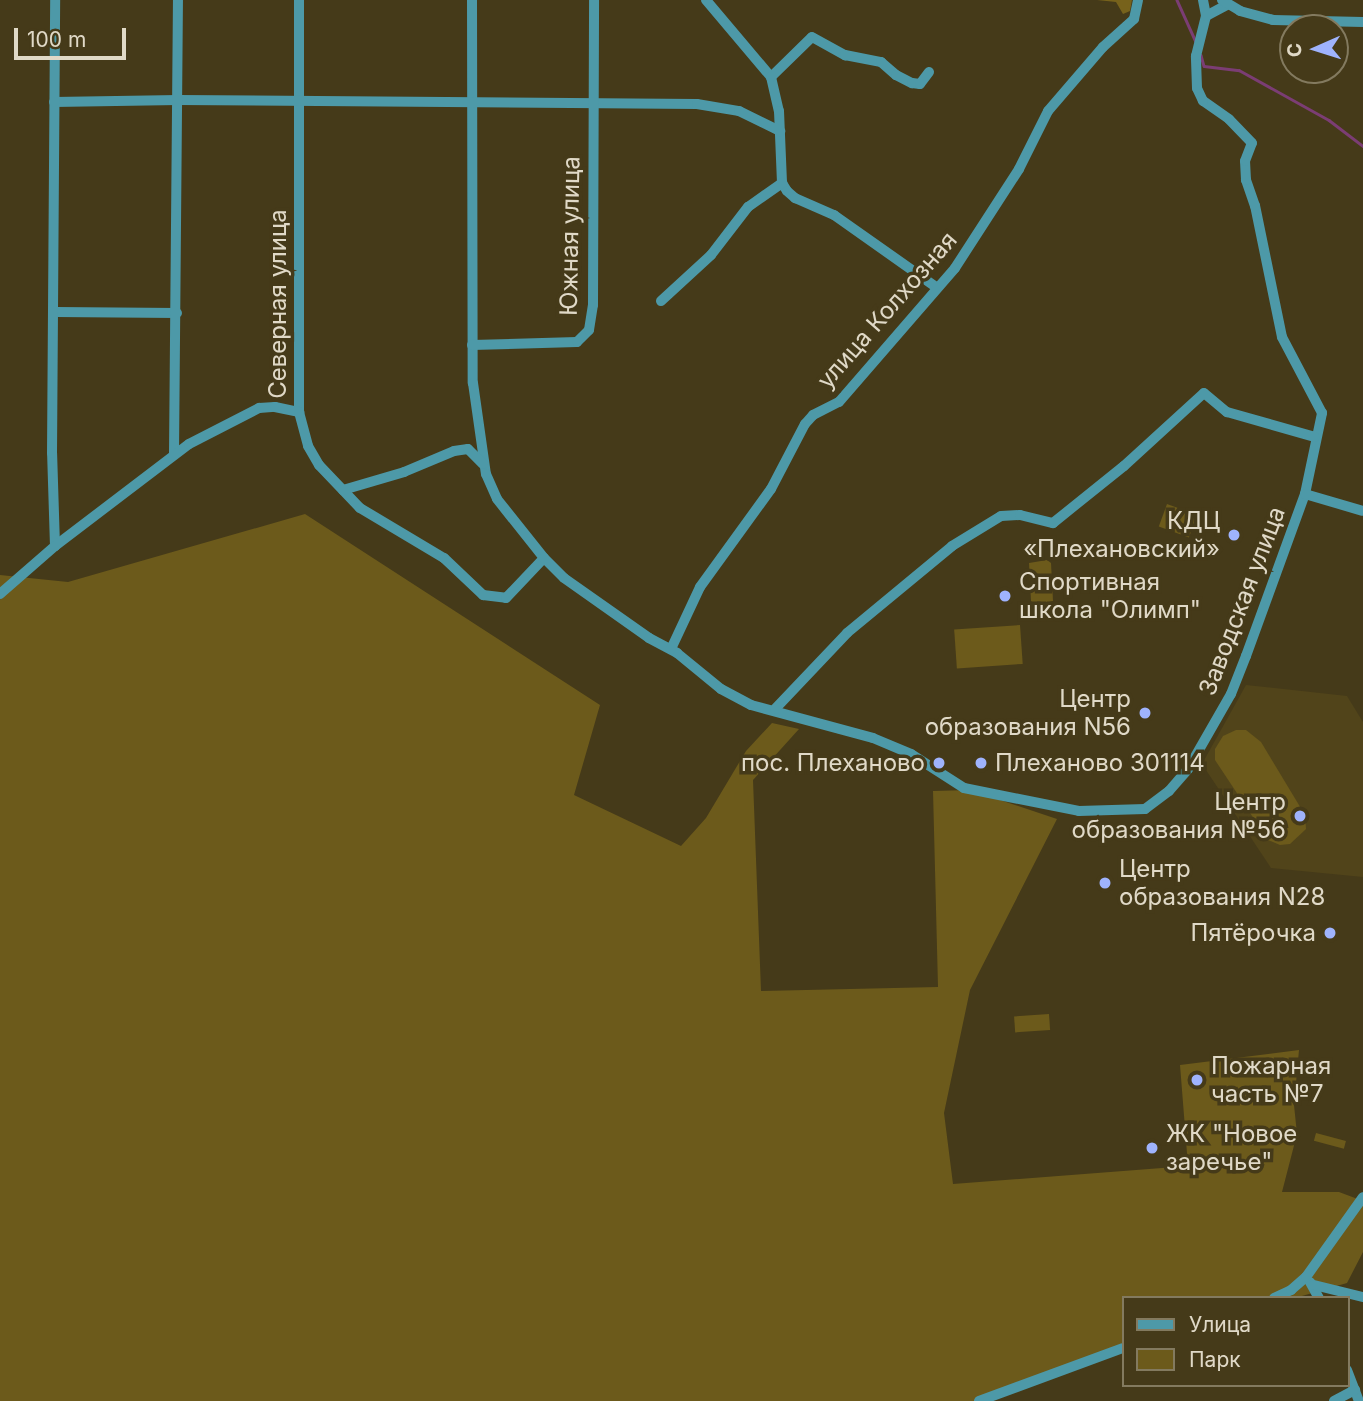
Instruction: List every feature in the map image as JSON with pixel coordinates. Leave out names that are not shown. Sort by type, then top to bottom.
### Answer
[{"type":"street","points":[[55,0],[52,453],[55,546]]},
{"type":"street","points":[[174,454],[178,0]]},
{"type":"street","name":"Северная улица","points":[[0,594],[55,546],[174,454],[260,408],[275,407],[299,412],[299,0]]},
{"type":"street","points":[[472,0],[473,383],[485,470]]},
{"type":"street","name":"Южная улица","points":[[472,345],[577,342],[589,330],[593,305],[594,0]]},
{"type":"street","points":[[706,0],[771,77],[778,100],[782,183],[793,197],[834,215],[936,287]]},
{"type":"street","name":"улица Колхозная","points":[[671,649],[700,587],[764,500],[805,424],[813,415],[839,401],[970,248],[992,208],[1019,169],[1048,111],[1103,47],[1133,19],[1138,0]]},
{"type":"street","points":[[1203,0],[1206,16],[1224,2],[1273,20],[1363,22]]},
{"type":"street","name":"Заводская улица","points":[[485,470],[497,499],[544,558],[574,586],[649,638],[671,649],[721,689],[751,705],[775,709],[873,738],[911,754],[949,781],[970,790],[1075,810],[1144,809],[1183,776],[1231,694],[1305,494],[1322,413],[1282,337],[1255,205],[1246,180],[1245,161],[1252,143],[1199,94],[1196,56],[1206,16]]},
{"type":"street","points":[[771,77],[812,37],[845,55],[881,62],[896,75],[912,83],[920,84],[929,72]]},
{"type":"street","points":[[54,102],[178,100],[712,106],[739,111],[779,131]]},
{"type":"street","points":[[661,301],[711,255],[748,207],[764,193],[782,183]]},
{"type":"street","points":[[55,312],[177,313]]},
{"type":"street","points":[[775,709],[847,633],[952,546],[1001,516],[1026,515],[1053,523],[1124,466],[1203,393],[1227,412],[1315,437]]},
{"type":"street","points":[[299,412],[311,451],[360,508],[444,558],[483,595],[506,598],[544,558]]},
{"type":"street","points":[[343,490],[404,472],[454,451],[468,449],[485,470]]},
{"type":"street","name":"Заводская улица","points":[[1305,494],[1363,511]]},
{"type":"street","points":[[1279,1296],[1310,1281],[1363,1197]]},
{"type":"street","points":[[1310,1281],[1363,1297]]},
{"type":"street","points":[[1310,1281],[1318,1296]]},
{"type":"street","points":[[978,1401],[1122,1348]]},
{"type":"street","points":[[1334,1401],[1357,1396],[1349,1375]]},
{"type":"shaded area","points":[[1097,0],[1132,0],[1130,11],[1123,14],[1116,2]]},
{"type":"shaded area","name":"Центр образования №56","points":[[1246,685],[1347,696],[1363,722],[1363,877],[1271,868],[1202,764]]},
{"type":"green space","points":[[1167,504],[1197,515],[1189,537],[1159,527]]},
{"type":"green space","points":[[305,514],[600,705],[574,795],[681,846],[706,818],[746,751],[772,723],[799,729],[753,780],[761,991],[938,987],[933,791],[970,790],[1057,819],[970,990],[944,1113],[953,1184],[1188,1166],[1180,1065],[1299,1050],[1294,1105],[1297,1134],[1282,1192],[1339,1192],[1363,1201],[1363,1252],[1347,1283],[1302,1296],[1122,1296],[1122,1348],[985,1401],[0,1401],[0,575],[68,582]]},
{"type":"green space","points":[[1047,560],[1051,563],[1053,601],[1035,605],[1031,601],[1029,563]]},
{"type":"green space","points":[[1020,625],[1023,664],[957,669],[954,630]]},
{"type":"green space","points":[[1236,730],[1246,730],[1261,742],[1305,815],[1306,829],[1290,844],[1280,845],[1268,840],[1215,760],[1215,749],[1223,736]]},
{"type":"green space","points":[[1049,1014],[1050,1030],[1015,1032],[1014,1016]]},
{"type":"green space","points":[[1316,1133],[1346,1141],[1344,1149],[1314,1141]]},
{"type":"waterway","points":[[1177,0],[1196,42]]},
{"type":"waterway","points":[[1201,55],[1204,66],[1239,70],[1329,120],[1363,146]]},
{"type":"place","name":"КДЦ «Плехановский»","points":[[1234,535]]},
{"type":"place","name":"Спортивная школа \"Олимп\"","points":[[1005,596]]},
{"type":"place","name":"Центр образования N56","points":[[1145,713]]},
{"type":"place","name":"пос. Плеханово","points":[[939,763]]},
{"type":"place","name":"Плеханово 301114","points":[[981,763]]},
{"type":"place","name":"Центр образования №56","points":[[1300,816]]},
{"type":"place","name":"Центр образования N28","points":[[1105,883]]},
{"type":"place","name":"Пятёрочка","points":[[1330,933]]},
{"type":"place","name":"Пожарная часть №7","points":[[1197,1080]]},
{"type":"place","name":"ЖК \"Новое заречье\"","points":[[1152,1148]]}]
